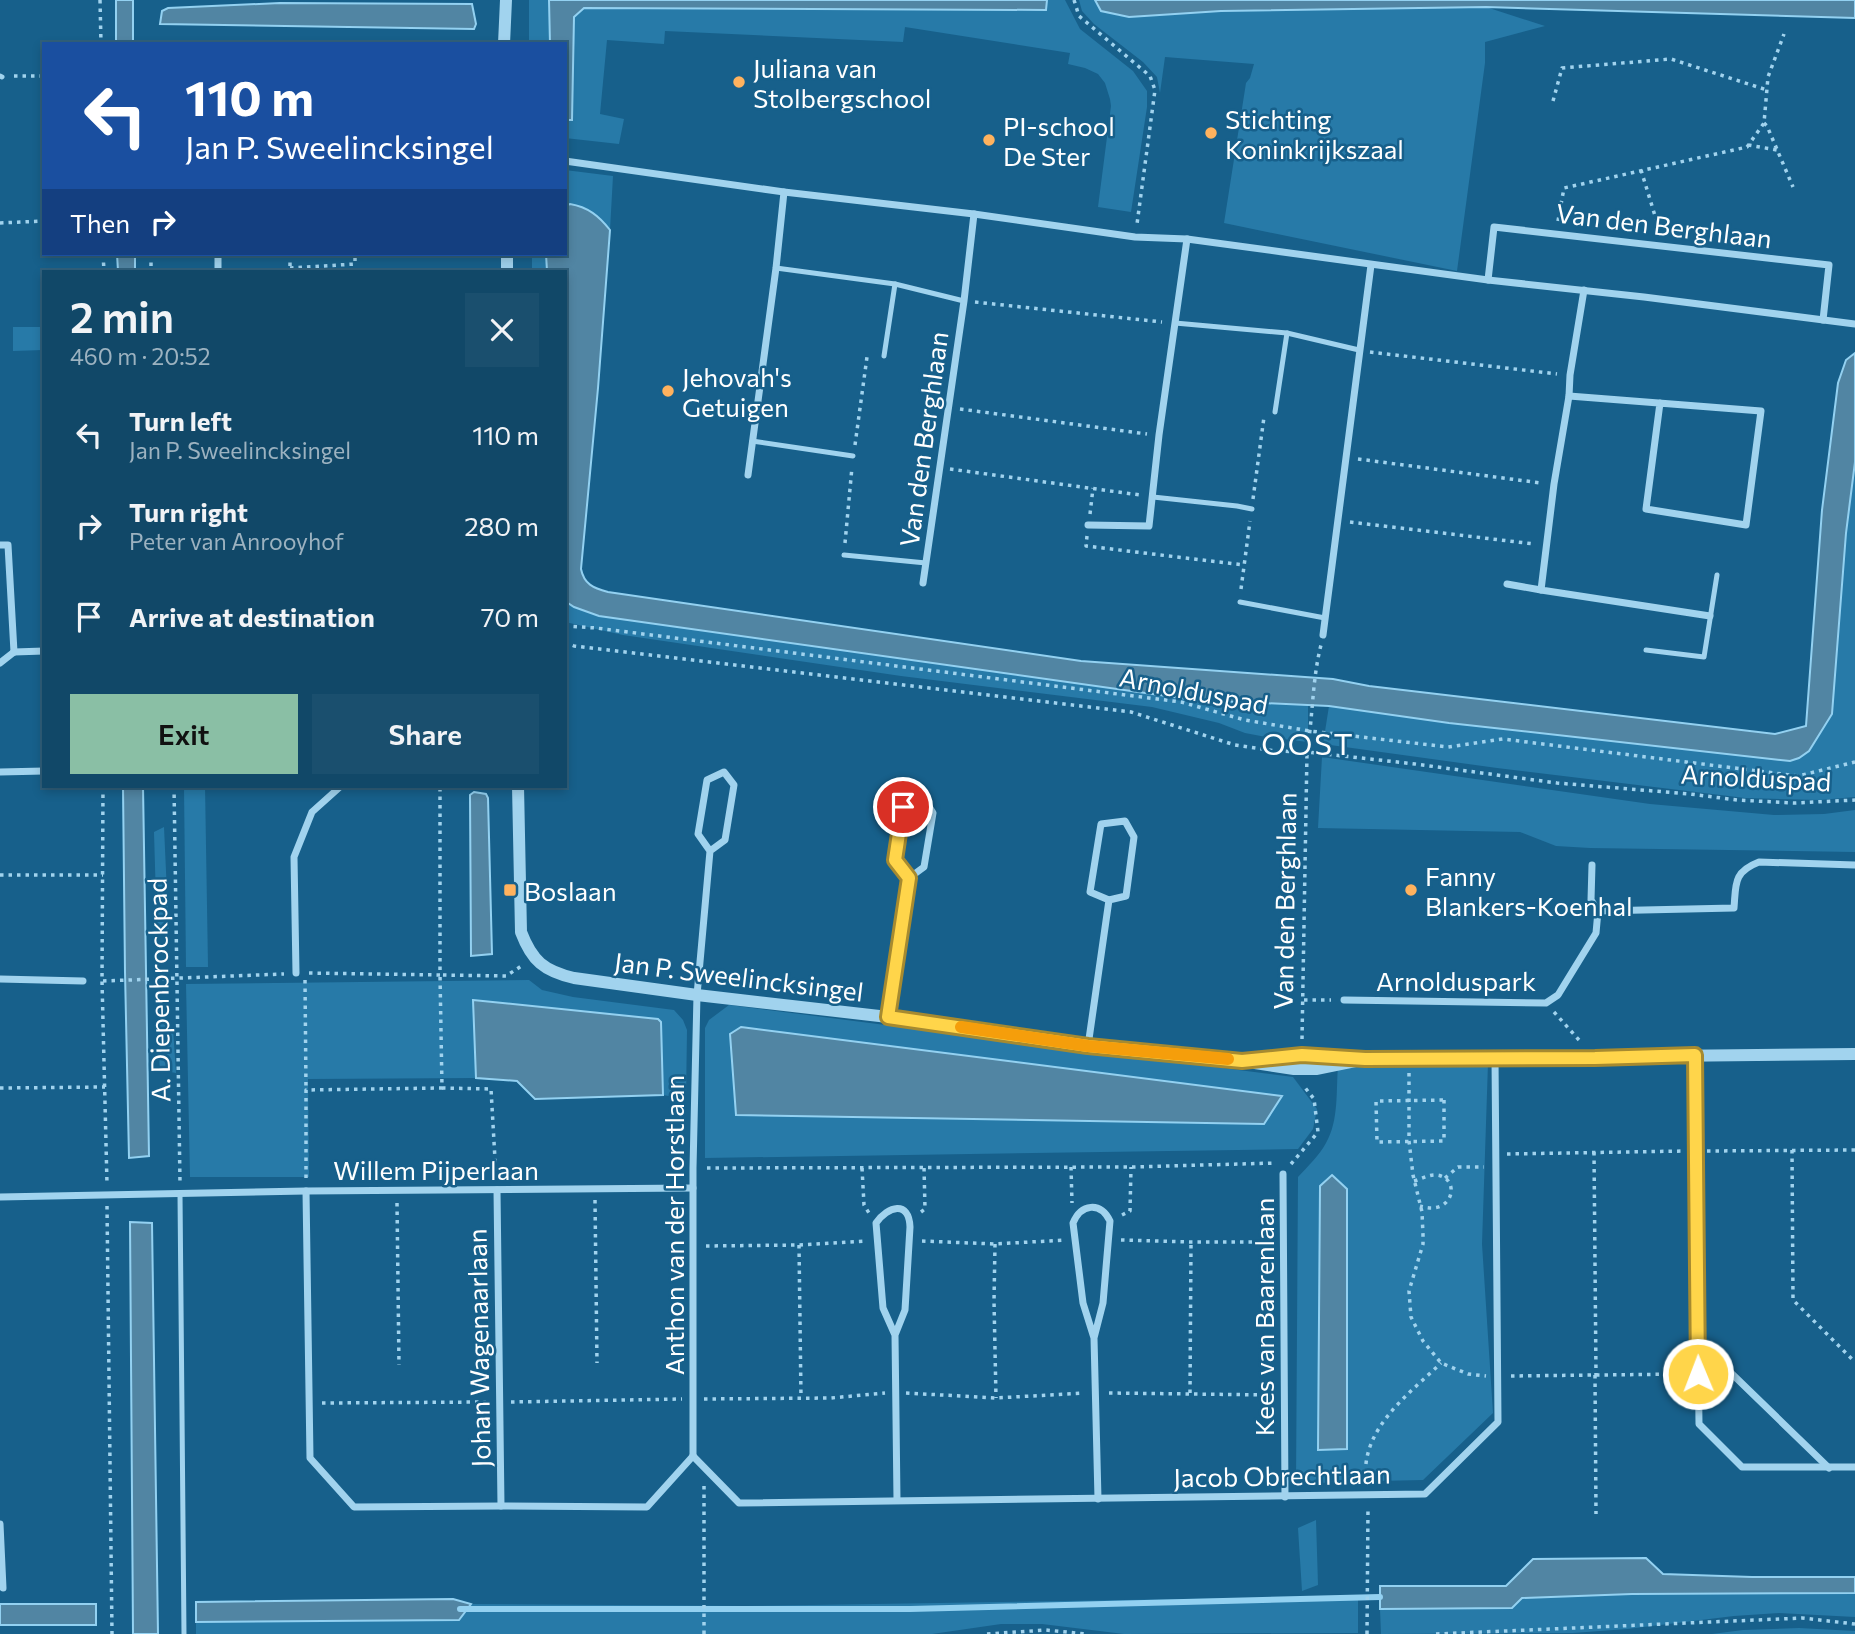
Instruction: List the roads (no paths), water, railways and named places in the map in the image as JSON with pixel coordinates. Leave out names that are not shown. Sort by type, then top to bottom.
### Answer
[{"type":"street","points":[[504,42],[506,4]]},
{"type":"street","points":[[506,4],[512,42]]},
{"type":"street","points":[[567,161],[1135,237],[1187,239],[1370,265],[1855,324]]},
{"type":"street","points":[[748,475],[785,192]]},
{"type":"street","name":"Van den Berghlaan","points":[[923,583],[974,214]]},
{"type":"street","name":"Van den Berghlaan","points":[[1488,280],[1494,227],[1829,265],[1823,320]]},
{"type":"street","points":[[1088,525],[1149,526],[1187,239]]},
{"type":"street","points":[[1323,635],[1370,265]]},
{"type":"street","points":[[1541,590],[1554,484],[1584,290]]},
{"type":"street","points":[[1569,396],[1660,403],[1761,411],[1746,524],[1646,509],[1660,403]]},
{"type":"street","points":[[0,545],[8,545],[14,652]]},
{"type":"street","points":[[1507,584],[1710,615]]},
{"type":"street","points":[[0,663],[14,652],[42,651]]},
{"type":"street","points":[[0,772],[42,771]]},
{"type":"street","points":[[724,772],[734,785],[725,840],[710,851],[698,834],[707,780],[724,772]]},
{"type":"street","points":[[296,973],[294,857],[312,812],[339,788]]},
{"type":"street","name":"Jan P. Sweelincksingel","points":[[518,788],[521,932],[534,958],[556,974],[1088,1046],[1301,1069],[1316,1069],[1365,1059]]},
{"type":"street","points":[[888,1017],[909,878],[895,860],[903,807],[924,799],[933,813],[925,867],[909,878]]},
{"type":"street","points":[[1125,821],[1133,837],[1126,896],[1109,900],[1090,892],[1101,824],[1125,821]]},
{"type":"street","name":"Anthon van der Horstlaan","points":[[693,1456],[693,1168],[697,995],[710,851]]},
{"type":"street","points":[[1592,865],[1591,900],[1598,911],[1734,908],[1736,880],[1747,866],[1759,862],[1855,865]]},
{"type":"street","points":[[1088,1046],[1109,900]]},
{"type":"street","name":"Arnolduspark","points":[[1344,1000],[1546,1003],[1558,995],[1596,933],[1598,911]]},
{"type":"street","points":[[0,979],[83,981]]},
{"type":"street","name":"Jan P. Sweelincksingel","points":[[1242,1061],[1302,1055],[1365,1059],[1855,1054]]},
{"type":"street","points":[[1695,1055],[1699,1424],[1742,1466],[1855,1468]]},
{"type":"street","name":"Jacob Obrechtlaan","points":[[693,1456],[739,1503],[1425,1494],[1498,1422],[1495,1058]]},
{"type":"street","name":"Kees van Baarenlaan","points":[[1283,1174],[1285,1497]]},
{"type":"street","name":"Willem Pijperlaan","points":[[0,1197],[693,1188]]},
{"type":"street","name":"Johan Wagenaarlaan","points":[[497,1190],[501,1506]]},
{"type":"street","points":[[306,1191],[310,1458],[354,1507],[647,1507],[693,1456]]},
{"type":"street","points":[[1094,1338],[1083,1303],[1073,1223],[1077,1214],[1093,1207],[1102,1209],[1110,1221],[1103,1303],[1094,1338],[1097,1499]]},
{"type":"street","points":[[895,1335],[905,1310],[910,1221],[903,1210],[897,1208],[885,1212],[876,1223],[883,1308],[895,1335],[897,1500]]},
{"type":"street","points":[[1697,1340],[1829,1468]]},
{"type":"street","points":[[0,1524],[3,1588]]},
{"type":"lane","name":"Van den Berghlaan","points":[[776,268],[895,284],[964,301]]},
{"type":"lane","points":[[884,356],[895,284]]},
{"type":"lane","points":[[1175,323],[1287,333],[1359,351]]},
{"type":"lane","points":[[1275,412],[1287,333]]},
{"type":"lane","points":[[752,441],[853,456]]},
{"type":"lane","points":[[1153,496],[1252,509]]},
{"type":"lane","points":[[844,555],[926,563]]},
{"type":"lane","points":[[1646,650],[1704,657],[1717,575]]},
{"type":"lane","points":[[1240,602],[1325,618]]},
{"type":"lane","points":[[180,1194],[184,1634]]},
{"type":"waterway","points":[[460,1609],[910,1609],[1380,1597]]},
{"type":"place","name":"Juliana van Stolbergschool","points":[[739,82]]},
{"type":"place","name":"Stichting Koninkrijkszaal","points":[[1211,133]]},
{"type":"place","name":"PI-school De Ster","points":[[989,140]]},
{"type":"place","name":"Jehovah's Getuigen","points":[[668,391]]},
{"type":"place","name":"Boslaan","points":[[510,890]]},
{"type":"place","name":"Fanny Blankers-Koenhal","points":[[1411,890]]},
{"type":"district","name":"OOST","points":[[1308,742]]}]
